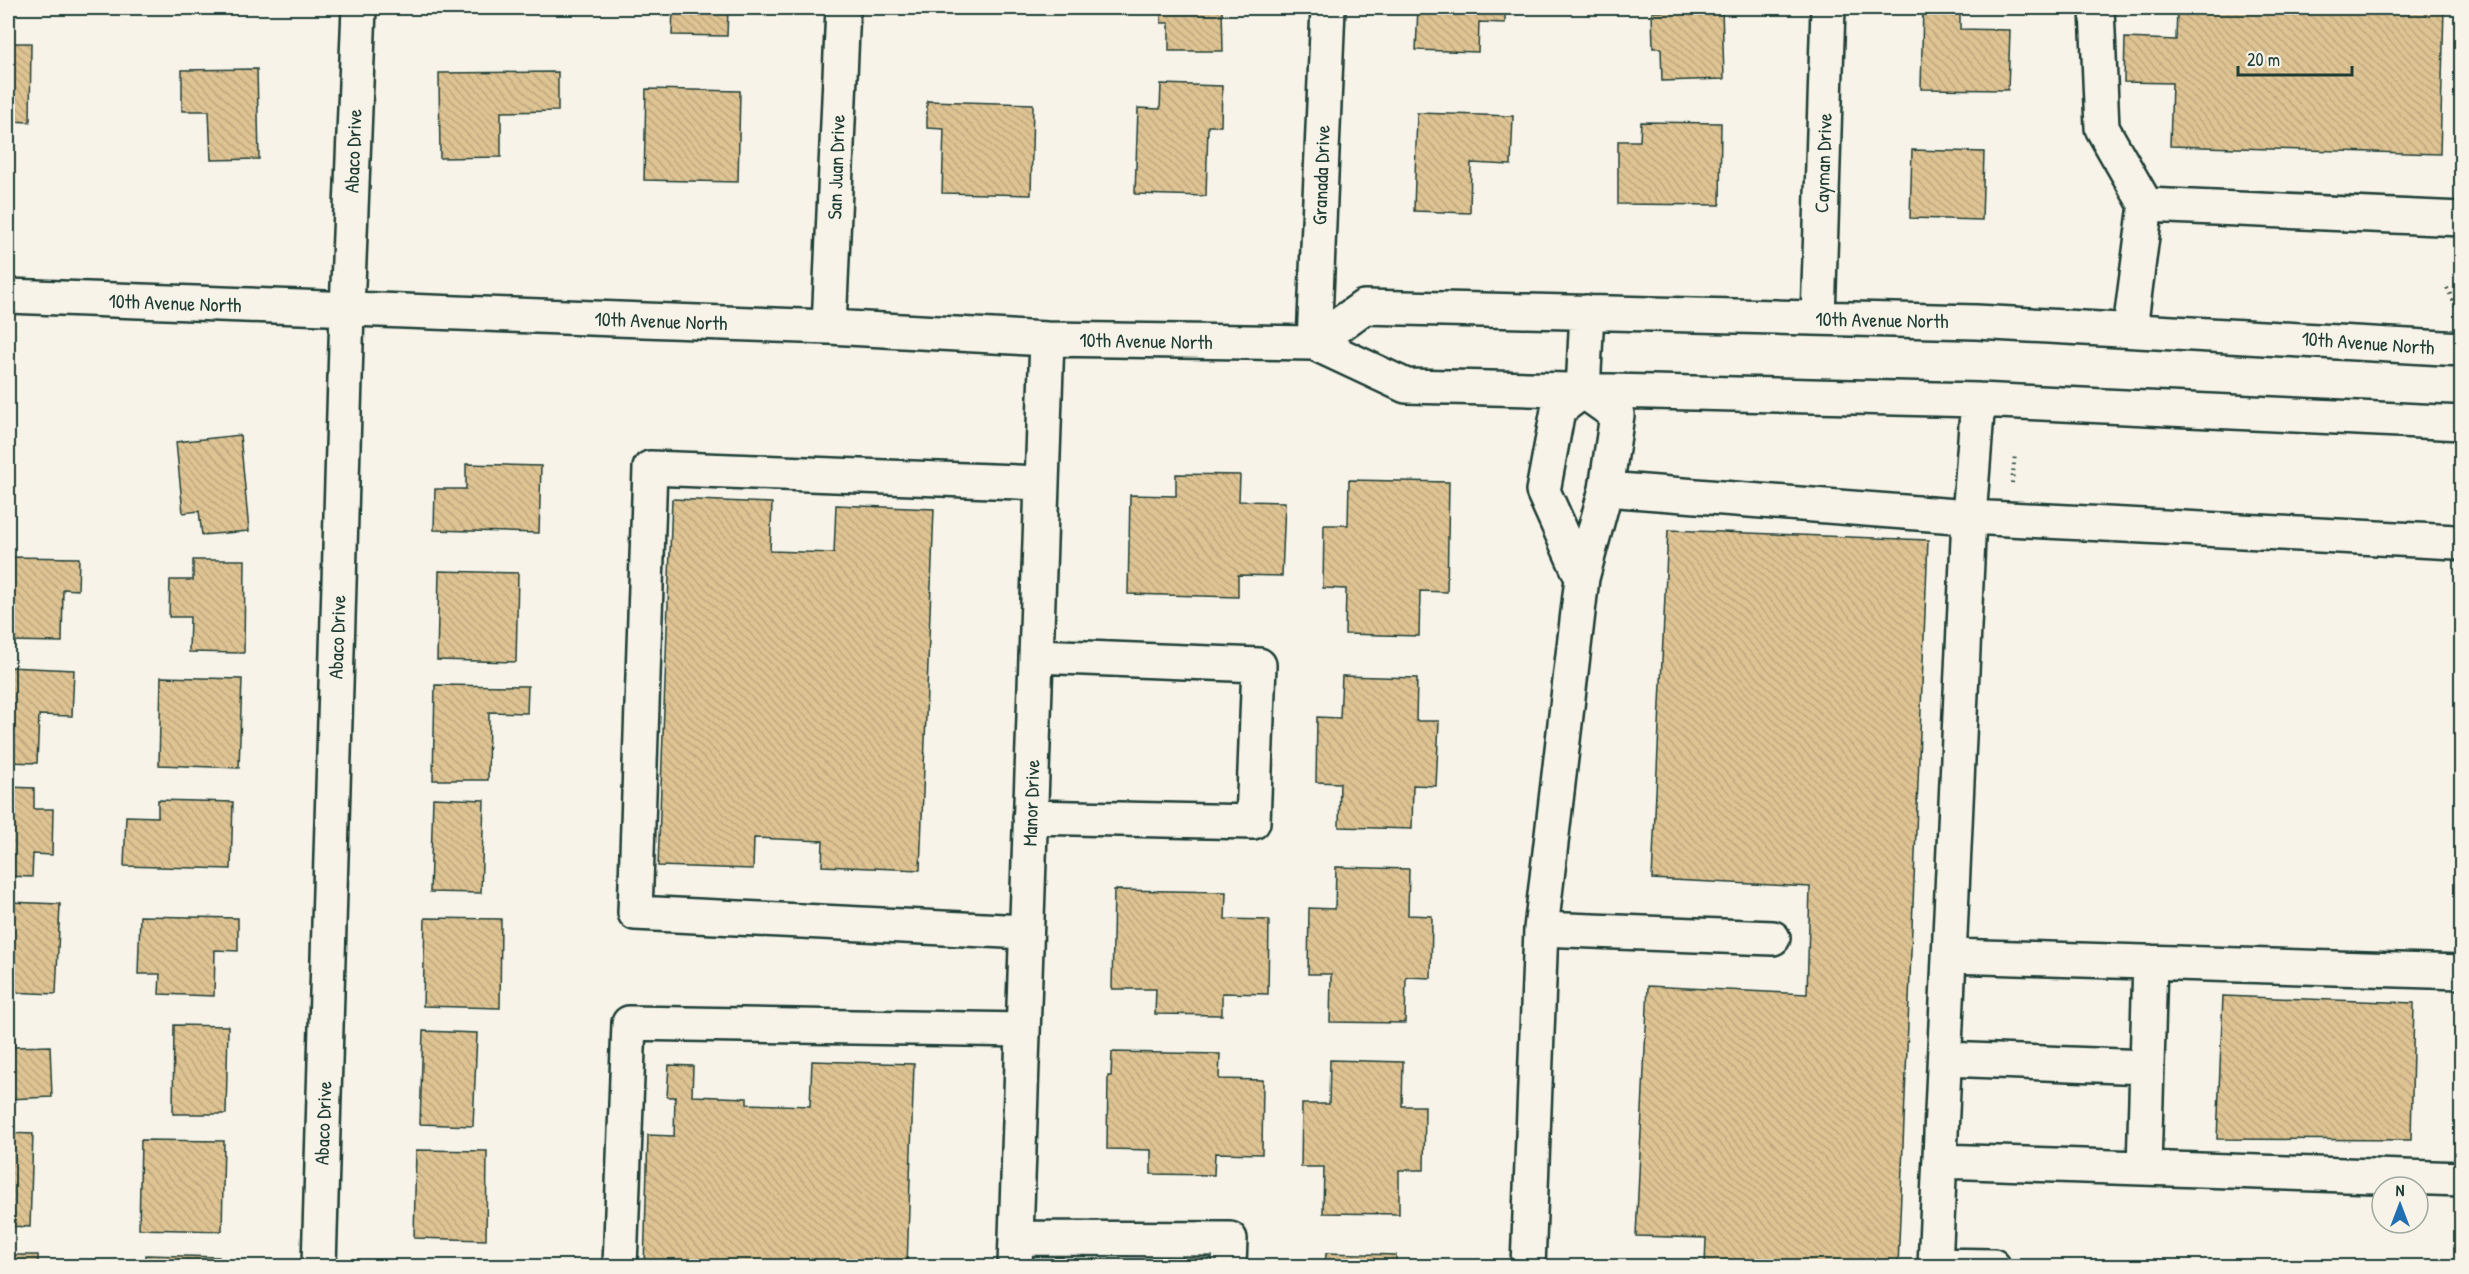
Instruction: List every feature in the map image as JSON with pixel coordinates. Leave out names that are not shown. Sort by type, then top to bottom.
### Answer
[{"type":"street","name":"Abaco Drive","points":[[319,1266],[347,310],[359,8]]},
{"type":"street","name":"San Juan Drive","points":[[830,327],[843,8]]},
{"type":"street","name":"Granada Drive","points":[[1314,343],[1328,8]]},
{"type":"street","name":"Cayman Drive","points":[[1818,318],[1828,8]]},
{"type":"street","points":[[2097,8],[2102,128],[2146,205],[2130,328]]},
{"type":"street","points":[[2146,205],[2462,219]]},
{"type":"street","name":"10th Avenue North","points":[[8,296],[830,327],[1047,339],[1314,343],[1406,386],[1978,400],[2462,423]]},
{"type":"street","name":"10th Avenue North","points":[[1314,343],[1364,307],[2130,328],[2462,349]]},
{"type":"street","points":[[1581,578],[1543,491],[1558,410],[1583,391],[1587,312]]},
{"type":"street","name":"Manor Drive","points":[[1015,1252],[1047,339]]},
{"type":"street","points":[[1528,1266],[1541,929],[1581,578],[1606,489],[1617,415],[1583,391]]},
{"type":"street","points":[[1978,400],[1969,517],[1935,1266],[1993,1266]]},
{"type":"street","points":[[1026,932],[635,913],[649,491],[650,468],[1042,483]]},
{"type":"street","points":[[1606,489],[1969,517],[2462,544]]},
{"type":"street","points":[[1030,817],[1253,822],[1258,665],[1036,657]]},
{"type":"street","points":[[1541,929],[1773,938]]},
{"type":"street","points":[[1950,956],[2462,972]]},
{"type":"street","points":[[2144,1168],[2150,962]]},
{"type":"street","points":[[620,1266],[629,1023],[1023,1030]]},
{"type":"street","points":[[1945,1059],[2147,1067]]},
{"type":"street","points":[[1941,1161],[2462,1179]]},
{"type":"street","points":[[1015,1252],[1230,1239],[1229,1266]]},
{"type":"path","points":[[2447,288],[2461,314]]},
{"type":"path","points":[[2011,494],[2014,454]]},
{"type":"building","points":[[673,8],[728,8],[727,36],[672,35]]},
{"type":"building","points":[[1161,8],[1222,8],[1223,51],[1169,51],[1169,23],[1161,23]]},
{"type":"building","points":[[1418,8],[1505,8],[1505,23],[1479,22],[1478,52],[1416,50]]},
{"type":"building","points":[[1687,8],[1722,8],[1724,79],[1662,81],[1661,48],[1653,48],[1652,12],[1687,11]]},
{"type":"building","points":[[1923,8],[1960,8],[1960,29],[2010,30],[2008,90],[1921,89]]},
{"type":"building","points":[[2177,8],[2444,8],[2440,154],[2170,146],[2172,83],[2124,82],[2125,38],[2176,40]]},
{"type":"building","points":[[8,43],[31,43],[30,122],[8,121]]},
{"type":"building","points":[[257,69],[259,159],[211,160],[209,111],[182,111],[182,70]]},
{"type":"building","points":[[558,72],[558,111],[501,112],[501,157],[440,158],[439,73]]},
{"type":"building","points":[[1161,84],[1222,86],[1221,126],[1208,126],[1206,196],[1135,194],[1138,108],[1160,109]]},
{"type":"building","points":[[646,89],[740,91],[738,182],[644,180]]},
{"type":"building","points":[[927,101],[1033,104],[1031,195],[942,193],[944,129],[927,128]]},
{"type":"building","points":[[1417,113],[1513,116],[1511,165],[1471,163],[1470,213],[1414,211]]},
{"type":"building","points":[[1641,122],[1721,123],[1720,205],[1618,204],[1618,141],[1640,141]]},
{"type":"building","points":[[1912,150],[1984,152],[1982,220],[1910,218]]},
{"type":"building","points":[[240,435],[249,531],[202,535],[199,511],[183,513],[176,442]]},
{"type":"building","points":[[466,464],[541,466],[539,533],[434,530],[435,489],[466,489]]},
{"type":"building","points":[[1176,474],[1240,475],[1239,501],[1285,502],[1282,576],[1238,575],[1238,597],[1128,594],[1130,495],[1176,496]]},
{"type":"building","points":[[1349,480],[1449,482],[1447,592],[1420,591],[1419,636],[1345,634],[1346,589],[1323,588],[1324,525],[1348,525]]},
{"type":"building","points":[[672,499],[772,503],[770,551],[834,553],[836,505],[934,509],[920,870],[822,866],[823,841],[754,838],[753,869],[658,866]]},
{"type":"building","points":[[1668,530],[1928,540],[1898,1266],[1705,1266],[1706,1238],[1636,1236],[1648,986],[1807,994],[1810,887],[1652,879]]},
{"type":"building","points":[[8,557],[79,558],[78,590],[63,589],[62,642],[8,641]]},
{"type":"building","points":[[193,560],[245,560],[244,653],[189,652],[190,617],[169,617],[170,580],[193,580]]},
{"type":"building","points":[[439,571],[518,573],[516,662],[437,660]]},
{"type":"building","points":[[8,667],[74,670],[72,716],[39,715],[37,763],[8,762]]},
{"type":"building","points":[[1342,676],[1417,678],[1416,721],[1439,721],[1436,786],[1413,785],[1412,829],[1339,827],[1340,783],[1316,782],[1317,717],[1340,718]]},
{"type":"building","points":[[161,677],[242,679],[239,768],[159,765]]},
{"type":"building","points":[[435,685],[528,686],[527,713],[489,712],[488,780],[433,780]]},
{"type":"building","points":[[8,787],[34,788],[34,809],[53,809],[52,855],[33,854],[32,877],[8,876]]},
{"type":"building","points":[[433,798],[484,800],[481,893],[430,892]]},
{"type":"building","points":[[158,800],[233,802],[231,869],[124,866],[126,816],[158,817]]},
{"type":"building","points":[[1336,867],[1409,869],[1408,915],[1432,916],[1431,978],[1406,977],[1405,1023],[1330,1022],[1331,974],[1308,974],[1309,908],[1335,909]]},
{"type":"building","points":[[1114,890],[1226,892],[1225,919],[1269,920],[1268,994],[1222,993],[1222,1015],[1155,1014],[1156,989],[1112,989]]},
{"type":"building","points":[[8,902],[60,904],[56,994],[8,992]]},
{"type":"building","points":[[140,916],[238,918],[238,951],[215,950],[214,996],[159,994],[160,974],[138,974]]},
{"type":"building","points":[[425,918],[501,919],[500,1008],[423,1006]]},
{"type":"building","points":[[2223,996],[2414,1003],[2411,1140],[2217,1139]]},
{"type":"building","points":[[174,1025],[228,1026],[226,1114],[173,1114]]},
{"type":"building","points":[[423,1031],[477,1033],[473,1126],[420,1124]]},
{"type":"building","points":[[14,1038],[14,1047],[50,1046],[52,1097],[8,1099],[8,1039]]},
{"type":"building","points":[[1112,1052],[1220,1054],[1219,1079],[1263,1080],[1262,1154],[1215,1153],[1214,1175],[1151,1174],[1151,1150],[1107,1149],[1108,1076],[1111,1076]]},
{"type":"building","points":[[1330,1060],[1403,1062],[1402,1106],[1425,1106],[1424,1170],[1399,1170],[1399,1214],[1323,1213],[1324,1167],[1301,1167],[1302,1104],[1329,1104]]},
{"type":"building","points":[[812,1061],[914,1064],[907,1266],[644,1266],[648,1135],[674,1136],[675,1097],[667,1097],[669,1065],[693,1066],[692,1096],[747,1098],[747,1104],[810,1106]]},
{"type":"building","points":[[8,1133],[33,1134],[30,1227],[8,1226]]},
{"type":"building","points":[[141,1140],[224,1141],[222,1231],[139,1229]]},
{"type":"building","points":[[416,1150],[487,1151],[486,1240],[414,1238]]},
{"type":"building","points":[[1326,1253],[1396,1255],[1396,1266],[1325,1266]]},
{"type":"building","points":[[8,1255],[38,1255],[38,1266],[8,1266]]},
{"type":"building","points":[[146,1255],[219,1257],[219,1266],[146,1266]]},
{"type":"building","points":[[414,1263],[467,1264],[467,1266],[414,1266]]}]
